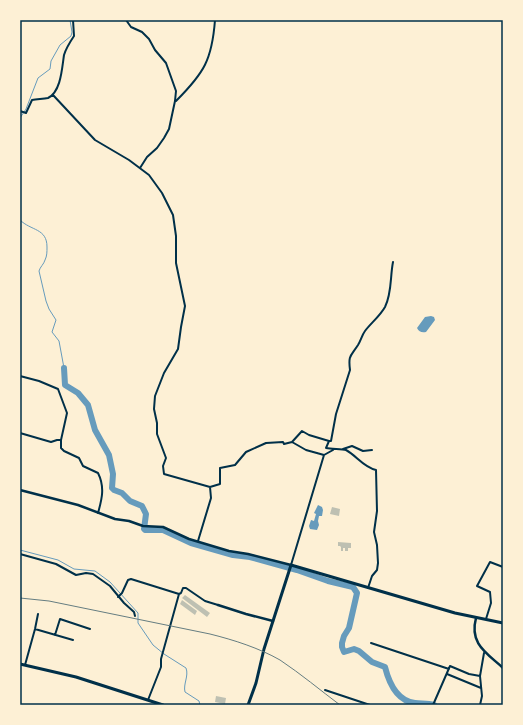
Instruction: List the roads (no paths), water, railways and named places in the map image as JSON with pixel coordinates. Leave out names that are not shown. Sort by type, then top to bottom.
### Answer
[{"type":"main road","points":[[20,490],[78,506],[106,517],[129,521],[143,526],[164,527],[198,541],[229,551],[248,554],[476,618],[503,623]]},
{"type":"main road","points":[[248,705],[256,683],[264,649],[290,567]]},
{"type":"main road","points":[[218,605],[273,621]]},
{"type":"main road","points":[[476,618],[474,624],[476,637],[484,653],[503,668]]},
{"type":"main road","points":[[20,664],[76,677],[163,705]]},
{"type":"main road","points":[[146,705],[148,700]]},
{"type":"street","points":[[20,111],[26,113],[32,100],[46,98],[53,95],[60,82],[65,54],[69,42],[74,36],[73,20]]},
{"type":"street","points":[[126,20],[131,27],[142,32],[149,39],[155,50],[166,63],[176,91],[169,128],[157,148],[147,157],[140,168]]},
{"type":"street","points":[[175,101],[194,82],[208,61],[212,46],[215,20]]},
{"type":"street","points":[[53,95],[95,140],[149,175],[162,193],[173,215],[176,236],[176,263],[185,306],[180,327],[178,349],[164,373],[155,396],[154,409],[157,423],[157,434],[166,458],[163,466],[164,474],[210,487],[220,484],[220,468],[235,465],[246,452],[269,442],[283,442],[284,444],[292,442],[302,431],[309,435],[328,441]]},
{"type":"street","points":[[335,450],[326,448],[328,441],[331,441],[333,436],[336,414],[350,370],[349,362],[351,352],[358,344],[366,330],[381,314],[385,307],[390,291],[393,262]]},
{"type":"street","points":[[20,376],[39,381],[58,389],[67,413],[61,440],[61,448],[79,458],[83,466],[98,473],[103,488],[98,513]]},
{"type":"street","points":[[20,433],[51,442],[61,440]]},
{"type":"street","points":[[292,442],[306,450],[324,455],[335,450],[352,446],[363,451],[372,450]]},
{"type":"street","points":[[342,449],[347,451],[369,468],[376,470],[377,511],[374,532],[377,545],[378,563],[377,570],[372,576],[368,588]]},
{"type":"street","points":[[290,567],[324,455]]},
{"type":"street","points":[[198,541],[211,498],[210,487]]},
{"type":"street","points":[[20,554],[56,564],[76,575],[86,573],[93,574],[110,586],[118,597],[134,612],[135,616]]},
{"type":"street","points":[[486,619],[491,603],[490,592],[477,586],[490,562],[503,567]]},
{"type":"street","points":[[118,597],[122,593],[128,580],[131,579],[179,594]]},
{"type":"street","points":[[148,700],[161,667],[161,659],[179,594],[183,588],[186,588],[205,601],[218,605]]},
{"type":"street","points":[[25,665],[38,614]]},
{"type":"street","points":[[55,635],[60,619],[90,628]]},
{"type":"street","points":[[35,629],[72,640]]},
{"type":"street","points":[[371,643],[449,669]]},
{"type":"street","points":[[480,705],[482,696],[480,676],[484,653]]},
{"type":"street","points":[[433,705],[450,666],[469,674],[480,676]]},
{"type":"street","points":[[447,674],[481,688]]},
{"type":"street","points":[[325,690],[370,705]]},
{"type":"water","points":[[425,317],[434,317],[435,320],[426,332],[420,331],[417,328]]},
{"type":"water","points":[[318,505],[322,507],[323,510],[322,516],[319,516],[319,525],[317,530],[310,529],[309,526],[311,520],[314,521],[316,514],[314,513]]},
{"type":"waterway","points":[[20,118],[26,109],[38,78],[50,69],[51,61],[60,45],[71,36],[72,32],[70,20]]},
{"type":"waterway","points":[[20,220],[24,224],[38,230],[44,236],[46,241],[46,257],[39,271],[46,301],[56,320],[52,332],[59,341],[64,368]]},
{"type":"waterway","points":[[64,368],[65,385],[78,393],[88,405],[95,430],[109,455],[113,474],[112,488],[122,493],[130,501],[142,506],[146,514],[145,530],[163,530],[191,543],[233,555],[250,557],[297,570],[328,581],[353,587],[357,593],[349,628],[342,643],[344,652],[354,649],[359,651],[372,662],[385,667],[392,685],[403,699],[409,702],[434,705]]},
{"type":"waterway","points":[[20,550],[58,560],[74,569],[95,571],[110,582],[138,613],[138,623],[153,645],[186,668],[187,674],[185,692],[199,701],[200,705]]},
{"type":"railway","points":[[20,598],[49,601],[210,634],[255,648],[280,660],[340,705]]}]
